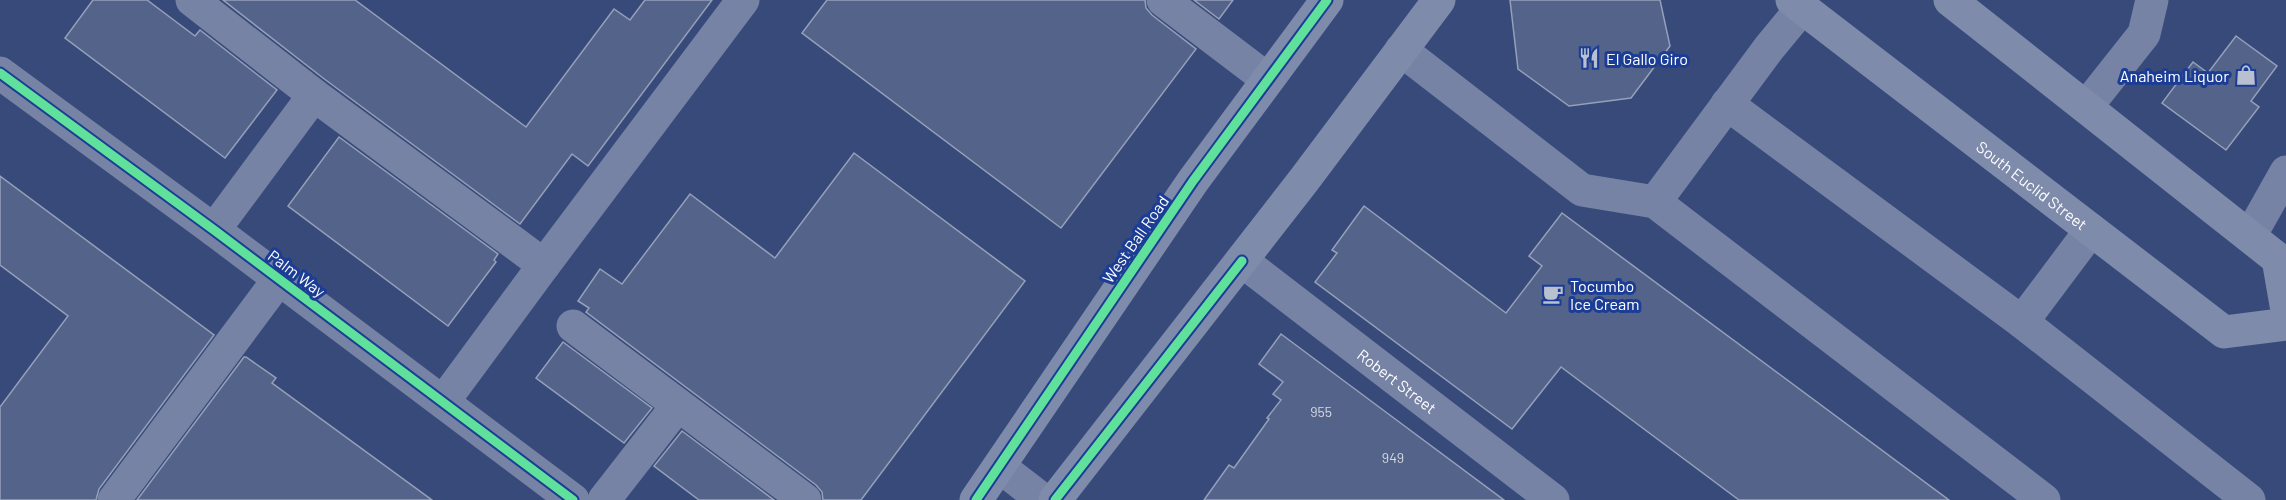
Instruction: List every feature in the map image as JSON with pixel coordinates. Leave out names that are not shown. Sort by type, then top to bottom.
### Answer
[{"type":"main road","name":"West Ball Road","points":[[976,500],[1126,278],[1327,0]]},
{"type":"main road","points":[[1055,500],[1242,261],[1439,0]]},
{"type":"main road","points":[[1950,0],[2278,259],[2286,305]]},
{"type":"main road","name":"South Euclid Street","points":[[1797,4],[2224,332],[2286,324]]},
{"type":"street","points":[[192,0],[314,95],[544,265]]},
{"type":"street","points":[[443,402],[743,0]]},
{"type":"street","points":[[1163,0],[1268,79]]},
{"type":"street","points":[[2086,106],[2144,34],[2152,0]]},
{"type":"street","points":[[1655,202],[1769,48],[1797,4]]},
{"type":"street","points":[[1401,50],[1582,190],[1655,202],[2044,500]]},
{"type":"street","name":"Palm Way","points":[[0,73],[214,230],[573,500]]},
{"type":"street","points":[[214,230],[314,95]]},
{"type":"street","points":[[1727,104],[2022,322],[2249,500]]},
{"type":"street","points":[[2250,236],[2286,172]]},
{"type":"street","points":[[2022,322],[2091,230]]},
{"type":"street","name":"Robert Street","points":[[1242,261],[1553,500]]},
{"type":"street","points":[[114,500],[279,279]]},
{"type":"street","points":[[573,326],[805,500]]},
{"type":"street","points":[[604,500],[678,405]]},
{"type":"street","points":[[1000,467],[1043,500]]},
{"type":"building","points":[[93,0],[147,0],[195,36],[200,30],[277,90],[225,158],[65,38]]},
{"type":"building","points":[[223,0],[355,0],[526,127],[614,9],[630,20],[645,0],[712,0],[588,166],[572,154],[520,224],[323,78]]},
{"type":"building","points":[[827,0],[1145,0],[1146,8],[1152,15],[1196,49],[1061,228],[802,33]]},
{"type":"building","points":[[1194,0],[1233,0],[1219,19]]},
{"type":"building","name":"El Gallo Giro","points":[[1510,0],[1660,0],[1670,46],[1631,98],[1569,106],[1518,69]]},
{"type":"building","points":[[2236,36],[2277,66],[2251,101],[2259,107],[2226,150],[2162,103],[2193,62],[2208,73]]},
{"type":"building","points":[[339,137],[498,254],[494,260],[496,262],[448,326],[288,206]]},
{"type":"building","points":[[854,153],[1025,281],[861,500],[823,500],[822,492],[816,485],[586,312],[589,308],[578,301],[600,269],[622,284],[690,194],[775,258]]},
{"type":"building","points":[[0,176],[214,335],[99,489],[96,500],[0,500],[0,407],[68,316],[0,265]]},
{"type":"building","points":[[1364,206],[1506,313],[1542,266],[1529,256],[1562,213],[1949,500],[1739,500],[1561,367],[1512,429],[1315,282],[1337,253],[1332,250]]},
{"type":"building","points":[[1281,334],[1504,500],[1204,500],[1229,465],[1234,468],[1281,400],[1273,394],[1283,382],[1259,364]]},
{"type":"building","points":[[563,342],[652,408],[624,443],[536,378]]},
{"type":"building","points":[[244,357],[276,378],[272,383],[432,500],[137,500]]},
{"type":"building","points":[[682,431],[774,500],[699,500],[654,466]]},
{"type":"cycle path","points":[[976,500],[1193,181],[1327,0]]},
{"type":"cycle path","points":[[0,73],[214,230],[573,500]]},
{"type":"cycle path","points":[[1055,500],[1242,261]]},
{"type":"place","name":"El Gallo Giro","points":[[1589,58]]},
{"type":"place","name":"Anaheim Liquor","points":[[2246,75]]},
{"type":"place","name":"Tocumbo Ice Cream","points":[[1553,294]]}]
